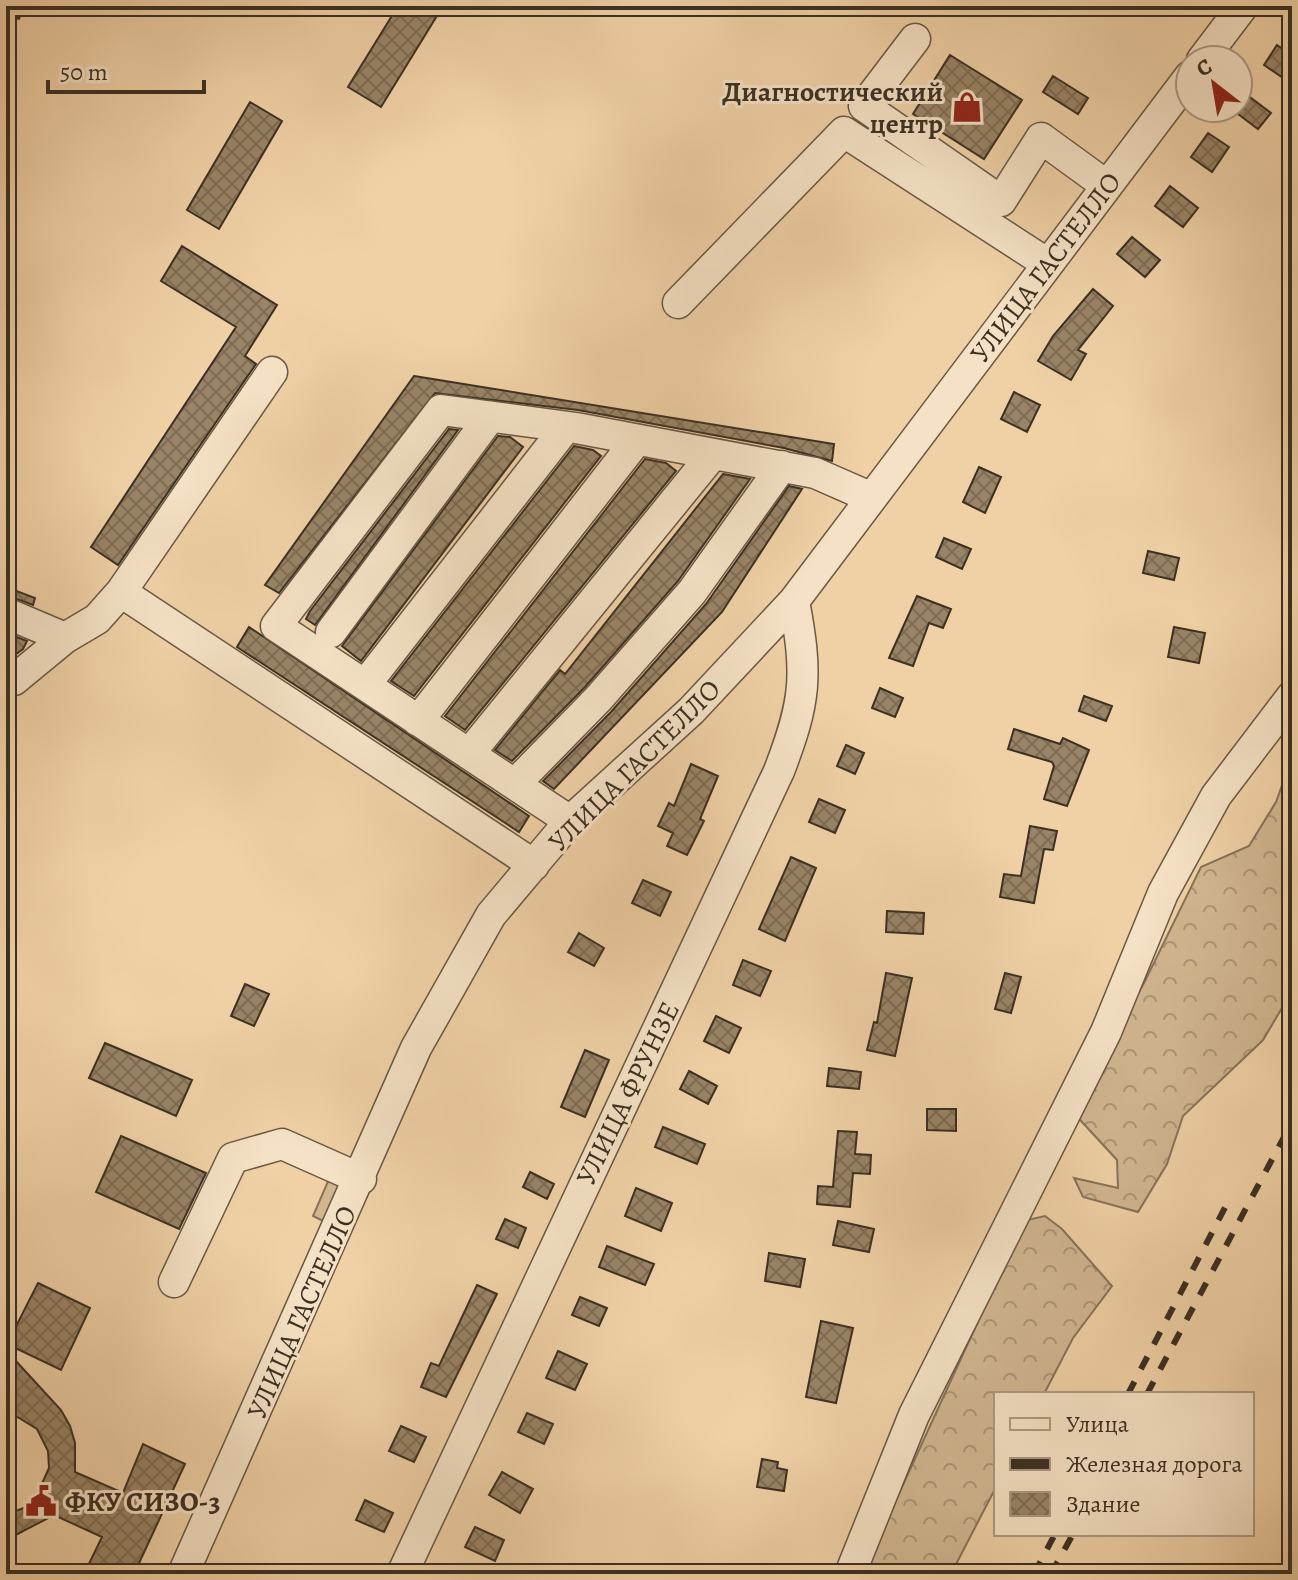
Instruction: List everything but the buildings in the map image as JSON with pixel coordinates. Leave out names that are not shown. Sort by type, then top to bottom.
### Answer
[{"type":"street","points":[[1214,44],[1243,6]]},
{"type":"street","points":[[844,132],[843,123],[864,106],[915,39]]},
{"type":"street","name":"УЛИЦА ГАСТЕЛЛО","points":[[183,1574],[361,1179],[416,1048],[491,915],[570,821],[691,711],[794,601],[1174,97]]},
{"type":"street","points":[[864,106],[1001,201],[1041,138],[1107,186]]},
{"type":"street","points":[[844,132],[1048,264]]},
{"type":"street","points":[[678,303],[844,132]]},
{"type":"street","points":[[9,685],[65,638],[97,619],[121,592],[272,372]]},
{"type":"street","points":[[570,821],[276,626],[441,410],[566,427],[782,466],[815,473],[870,497]]},
{"type":"street","points":[[331,632],[490,417]]},
{"type":"street","points":[[365,685],[566,427]]},
{"type":"street","points":[[418,721],[636,441]]},
{"type":"street","points":[[469,754],[713,454]]},
{"type":"street","points":[[515,784],[598,699],[692,592],[782,466]]},
{"type":"street","points":[[121,592],[534,865]]},
{"type":"street","name":"УЛИЦА ФРУНЗЕ","points":[[402,1574],[779,771],[800,716],[804,656],[794,601]]},
{"type":"street","points":[[6,613],[65,638]]},
{"type":"street","points":[[850,1574],[914,1415],[1106,1032],[1163,893],[1216,796],[1292,696]]},
{"type":"street","points":[[174,1282],[233,1158],[282,1144],[361,1179]]},
{"type":"green space","points":[[1292,726],[1292,991],[1263,1040],[1183,1116],[1167,1164],[1138,1212],[1083,1197],[1074,1178],[1118,1188],[1117,1160],[1071,1110],[1144,983],[1201,867],[1249,846],[1276,802],[1290,763],[1289,731]]},
{"type":"green space","points":[[329,1179],[346,1186],[329,1224],[313,1216]]},
{"type":"green space","points":[[1045,1216],[1062,1229],[1112,1286],[1073,1338],[1045,1392],[994,1392],[994,1491],[951,1574],[862,1574],[1010,1252],[1018,1222]]},
{"type":"railway","points":[[6,45],[22,6]]},
{"type":"railway","points":[[1148,1392],[1292,1122]]},
{"type":"railway","points":[[1129,1392],[1230,1198]]},
{"type":"railway","points":[[1034,1574],[1054,1536]]},
{"type":"railway","points":[[1051,1574],[1072,1536]]},
{"type":"place","name":"Диагностический центр","points":[[967,107]]},
{"type":"place","name":"ФКУ СИЗО-3","points":[[41,1501]]}]
